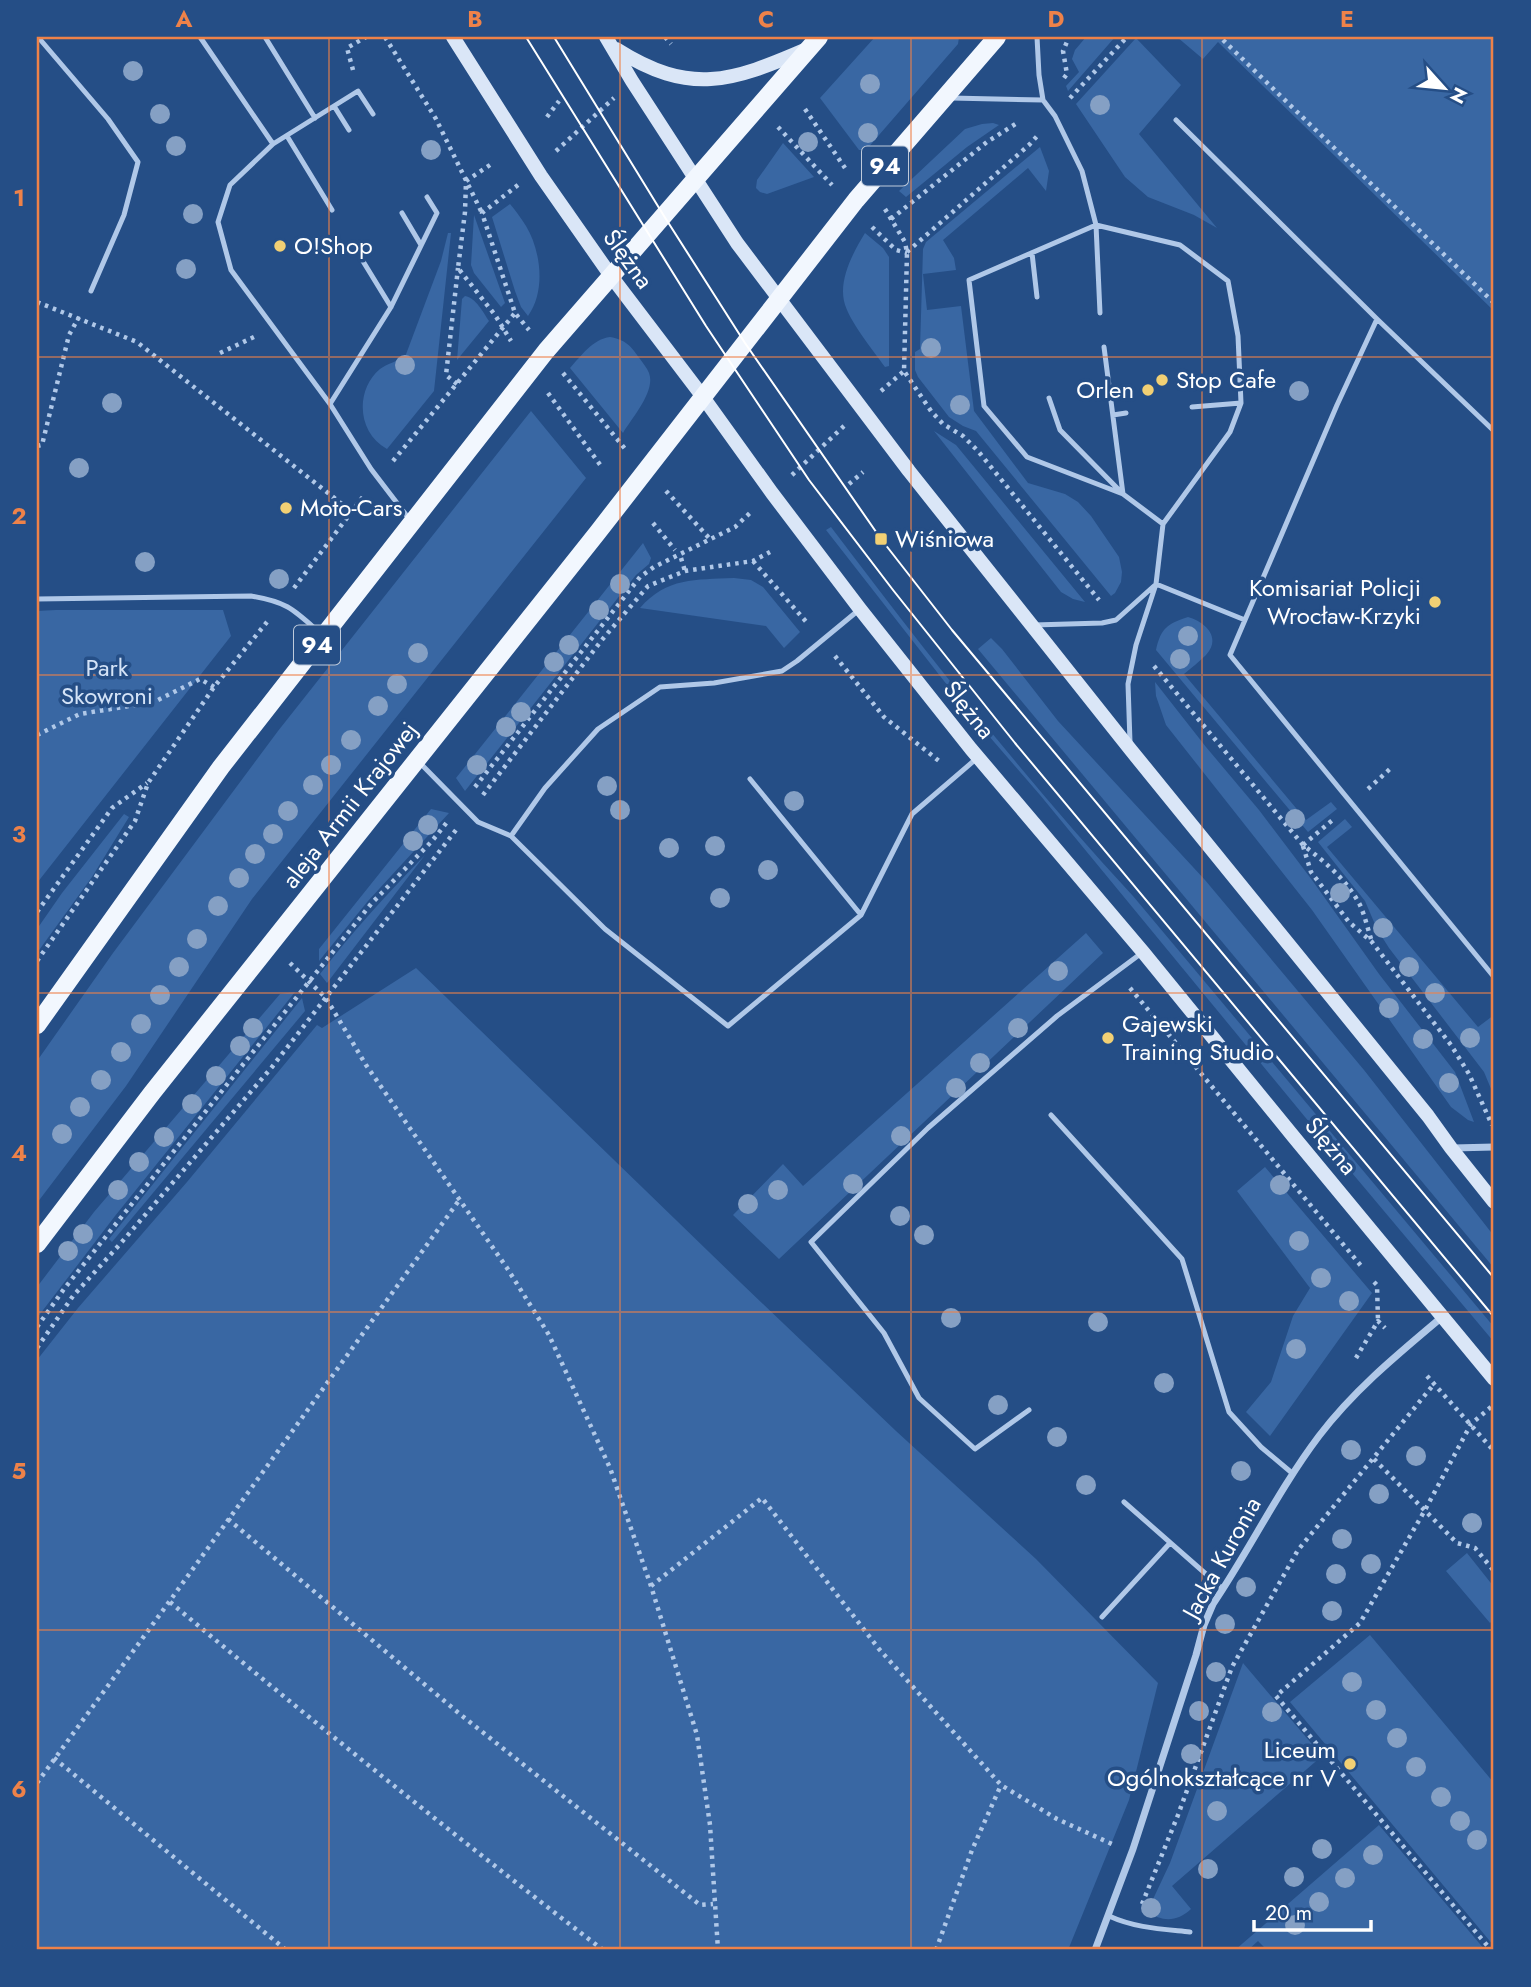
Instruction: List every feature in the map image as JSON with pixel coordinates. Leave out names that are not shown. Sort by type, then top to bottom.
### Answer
[{"type":"main road","name":"Ślężna","points":[[453,37],[541,176],[611,276],[860,610],[978,757],[1143,952],[1494,1379]]},
{"type":"main road","name":"94","points":[[703,397],[856,200],[997,37]]},
{"type":"main road","points":[[609,42],[656,71],[694,80],[721,79],[766,67],[814,43]]},
{"type":"main road","points":[[609,42],[737,243],[909,471],[1130,749],[1429,1116],[1494,1202]]},
{"type":"main road","name":"94","points":[[37,1025],[222,767],[546,351],[814,43]]},
{"type":"main road","name":"aleja Armii Krajowej","points":[[37,1244],[152,1093],[703,397]]},
{"type":"street","points":[[1451,1148],[1494,1147]]},
{"type":"street","name":"Jacka Kuronia","points":[[1095,1950],[1133,1849],[1203,1625],[1213,1604],[1292,1473],[1320,1435],[1355,1393],[1442,1317]]},
{"type":"lane","points":[[38,37],[108,119],[138,162],[124,215],[91,290]]},
{"type":"lane","points":[[200,37],[273,144]]},
{"type":"lane","points":[[265,37],[315,118]]},
{"type":"lane","points":[[1037,37],[1043,100],[1055,116],[1082,171],[1096,225],[1100,313]]},
{"type":"lane","points":[[373,114],[358,91],[273,144],[230,185],[218,222],[231,270],[330,404],[371,469],[412,522]]},
{"type":"lane","points":[[944,98],[1043,100]]},
{"type":"lane","points":[[334,106],[349,130]]},
{"type":"lane","points":[[1176,120],[1494,431]]},
{"type":"lane","points":[[287,136],[332,210]]},
{"type":"lane","points":[[330,404],[391,307],[437,213],[427,197]]},
{"type":"lane","points":[[401,213],[421,245]]},
{"type":"lane","points":[[1123,494],[1027,457],[985,406],[969,280],[1096,225],[1180,245],[1228,281],[1238,336],[1241,403],[1230,432],[1163,524],[1156,584],[1136,645],[1128,684],[1130,749]]},
{"type":"lane","points":[[1032,253],[1037,297]]},
{"type":"lane","points":[[361,258],[391,307]]},
{"type":"lane","points":[[1377,318],[1230,655],[1494,977]]},
{"type":"lane","points":[[1104,347],[1123,494]]},
{"type":"lane","points":[[1049,398],[1060,430],[1123,494],[1163,524]]},
{"type":"lane","points":[[1192,407],[1241,403]]},
{"type":"lane","points":[[1112,415],[1126,413]]},
{"type":"lane","points":[[1156,584],[1245,620]]},
{"type":"lane","points":[[1031,625],[1102,623],[1116,620],[1156,584]]},
{"type":"lane","points":[[37,599],[251,596],[282,603],[324,636]]},
{"type":"lane","points":[[510,836],[545,788],[598,729],[660,687],[714,683],[782,671],[860,610]]},
{"type":"lane","points":[[417,761],[478,822],[510,836],[605,929],[728,1026],[861,915],[912,814],[978,757]]},
{"type":"lane","points":[[750,779],[861,915]]},
{"type":"lane","points":[[1029,1410],[975,1449],[919,1398],[884,1333],[811,1242],[928,1128],[1057,1016],[1143,952]]},
{"type":"lane","points":[[1051,1115],[1182,1259],[1229,1412],[1261,1447],[1292,1473]]},
{"type":"lane","points":[[1124,1502],[1223,1589]]},
{"type":"lane","points":[[1102,1617],[1170,1543]]},
{"type":"lane","points":[[1109,1916],[1134,1925],[1190,1932]]},
{"type":"path","points":[[358,91],[347,48],[366,37]]},
{"type":"path","points":[[385,37],[436,119],[482,214],[515,313],[525,325]]},
{"type":"path","points":[[665,37],[671,44]]},
{"type":"path","points":[[891,219],[988,142],[1013,127],[1043,100],[1067,74],[1063,51],[1069,37]]},
{"type":"path","points":[[1072,96],[1127,37]]},
{"type":"path","points":[[1223,40],[1494,303]]},
{"type":"path","points":[[566,142],[615,96]]},
{"type":"path","points":[[547,117],[559,101]]},
{"type":"path","points":[[805,109],[846,169]]},
{"type":"path","points":[[785,134],[826,178]]},
{"type":"path","points":[[907,253],[1035,139]]},
{"type":"path","points":[[466,181],[490,165]]},
{"type":"path","points":[[457,384],[446,375],[465,212],[466,181]]},
{"type":"path","points":[[482,214],[508,194]]},
{"type":"path","points":[[879,203],[905,242],[907,253],[904,371],[943,424],[963,436],[978,451]]},
{"type":"path","points":[[866,221],[896,250],[907,253]]},
{"type":"path","points":[[458,268],[512,341]]},
{"type":"path","points":[[37,446],[42,445],[69,335],[91,290]]},
{"type":"path","points":[[37,302],[137,342],[352,512]]},
{"type":"path","points":[[400,452],[515,313]]},
{"type":"path","points":[[220,353],[274,328]]},
{"type":"path","points":[[562,371],[619,444]]},
{"type":"path","points":[[546,390],[601,466]]},
{"type":"path","points":[[787,479],[835,434]]},
{"type":"path","points":[[849,484],[863,472]]},
{"type":"path","points":[[37,961],[135,821],[148,783],[214,687],[361,499]]},
{"type":"path","points":[[469,795],[640,577],[654,566],[735,527],[755,509]]},
{"type":"path","points":[[684,510],[709,539]]},
{"type":"path","points":[[653,523],[675,550]]},
{"type":"path","points":[[477,804],[601,641],[648,586],[685,571],[753,561],[770,552]]},
{"type":"path","points":[[681,558],[685,571]]},
{"type":"path","points":[[753,561],[884,717],[957,775]]},
{"type":"path","points":[[37,735],[80,714],[154,702],[200,679],[214,687]]},
{"type":"path","points":[[1303,845],[1391,768]]},
{"type":"path","points":[[37,912],[112,808],[148,783]]},
{"type":"path","points":[[37,1327],[64,1289],[371,904],[432,841],[453,815]]},
{"type":"path","points":[[37,1348],[73,1296],[263,1077],[462,823]]},
{"type":"path","points":[[1303,845],[1311,872],[1349,922],[1372,942],[1451,1045],[1469,1074],[1494,1129]]},
{"type":"path","points":[[1303,845],[1343,880],[1360,906],[1372,942]]},
{"type":"path","points":[[270,944],[326,998],[366,1065],[507,1268],[549,1335],[610,1468],[651,1586],[696,1735],[710,1825],[718,1950]]},
{"type":"path","points":[[1116,972],[1377,1285],[1378,1321]]},
{"type":"path","points":[[37,1783],[460,1199]]},
{"type":"path","points":[[1427,1376],[1494,1451]]},
{"type":"path","points":[[1134,1925],[1232,1667],[1298,1550],[1434,1384]]},
{"type":"path","points":[[1491,1950],[1276,1696],[1360,1623],[1471,1424],[1492,1406]]},
{"type":"path","points":[[1374,1459],[1457,1542],[1475,1548],[1494,1571]]},
{"type":"path","points":[[651,1586],[762,1498],[879,1649],[1001,1785],[1057,1819],[1110,1843],[1133,1849]]},
{"type":"path","points":[[228,1519],[461,1714],[689,1897],[700,1905],[713,1904]]},
{"type":"path","points":[[169,1602],[315,1723],[603,1950]]},
{"type":"path","points":[[54,1758],[286,1950]]},
{"type":"path","points":[[936,1950],[972,1850],[1001,1785]]},
{"type":"green space","points":[[875,37],[959,37],[958,44],[866,150],[859,150],[820,98]]},
{"type":"green space","points":[[1086,37],[1115,37],[1068,91],[1066,86],[1079,72],[1072,59],[1075,50]]},
{"type":"green space","points":[[1177,37],[1494,37],[1494,311],[1218,42],[1203,59]]},
{"type":"green space","points":[[1136,38],[1181,85],[1139,134],[1217,228],[1194,215],[1148,197],[1125,177],[1076,104]]},
{"type":"green space","points":[[993,123],[999,125],[967,147],[906,197],[899,191],[965,129]]},
{"type":"green space","points":[[783,143],[814,177],[767,194],[760,192],[756,188],[757,180]]},
{"type":"green space","points":[[1040,147],[1049,171],[1046,191],[1028,168],[943,240],[954,258],[956,270],[923,274],[927,310],[961,306],[974,411],[1028,483],[1065,494],[1078,502],[1091,516],[1119,557],[1121,582],[1111,596],[976,431],[949,417],[915,370],[915,352],[920,349],[923,249],[926,242]]},
{"type":"green space","points":[[510,204],[531,236],[538,259],[537,295],[528,316],[515,291],[492,217]]},
{"type":"green space","points":[[474,215],[505,303],[501,307],[474,273],[471,265]]},
{"type":"green space","points":[[448,233],[451,233],[434,391],[387,449],[377,442],[365,422],[363,399],[366,388],[380,369],[405,357],[441,261]]},
{"type":"green space","points":[[865,233],[883,248],[889,257],[889,366],[885,367],[856,326],[844,301],[846,274],[852,256]]},
{"type":"green space","points":[[465,296],[476,302],[489,321],[457,360],[462,299]]},
{"type":"green space","points":[[610,337],[631,347],[647,369],[650,380],[646,396],[623,433],[570,368],[593,345]]},
{"type":"green space","points":[[531,411],[586,478],[252,899],[126,1086],[37,1203],[37,1061],[113,953],[278,731]]},
{"type":"green space","points":[[934,431],[956,445],[1085,602],[1061,592]]},
{"type":"green space","points":[[831,527],[1015,761],[1133,896],[1494,1327],[1494,1342],[969,713],[826,530]]},
{"type":"green space","points":[[643,543],[651,558],[649,564],[636,575],[465,791],[456,778]]},
{"type":"green space","points":[[694,580],[751,580],[763,587],[800,632],[784,648],[766,626],[640,608],[671,585]]},
{"type":"green space","name":"Park Skowroni","points":[[223,610],[231,636],[37,883],[37,611]]},
{"type":"green space","points":[[1188,617],[1205,626],[1212,636],[1212,642],[1206,655],[1184,674],[1306,820],[1331,802],[1337,809],[1308,832],[1156,650],[1166,628]]},
{"type":"green space","points":[[991,638],[1058,721],[1205,880],[1364,1070],[1494,1236],[1494,1268],[978,649]]},
{"type":"green space","points":[[1155,682],[1259,810],[1379,974],[1455,1072],[1474,1122],[1451,1107],[1312,910],[1166,725],[1156,696]]},
{"type":"green space","points":[[431,809],[449,813],[368,901],[319,961],[319,949]]},
{"type":"green space","points":[[124,814],[129,817],[92,877],[37,953],[37,929]]},
{"type":"green space","points":[[1345,819],[1352,827],[1327,847],[1478,1027],[1494,1015],[1494,1096],[1484,1072],[1389,948],[1365,901],[1318,842]]},
{"type":"green space","points":[[425,855],[327,983],[320,974],[371,913]]},
{"type":"green space","points":[[1086,933],[1103,953],[779,1259],[733,1215],[783,1164],[803,1186]]},
{"type":"green space","points":[[416,968],[896,1431],[1036,1559],[1158,1683],[1129,1800],[1068,1950],[37,1950],[37,1360],[317,1025],[322,1028]]},
{"type":"green space","points":[[295,992],[115,1216],[37,1318],[37,1287],[94,1212],[280,994]]},
{"type":"green space","points":[[302,998],[305,1011],[112,1242],[109,1239]]},
{"type":"green space","points":[[1265,1167],[1372,1293],[1270,1436],[1246,1412],[1271,1382],[1293,1316],[1310,1288],[1237,1191]]},
{"type":"green space","points":[[1467,1553],[1494,1587],[1494,1619],[1490,1623],[1446,1571]]},
{"type":"green space","points":[[1370,1635],[1494,1783],[1494,1946],[1290,1702]]},
{"type":"green space","points":[[1243,1663],[1322,1756],[1172,1886],[1191,1909],[1175,1918],[1159,1918],[1147,1912],[1170,1863]]},
{"type":"green space","points":[[1379,1825],[1485,1950],[1267,1950],[1258,1941],[1248,1950],[1235,1950]]},
{"type":"tram line","points":[[526,37],[706,326],[809,480],[1015,743],[1494,1317]]},
{"type":"tram line","points":[[554,37],[745,343],[881,539],[952,630],[1494,1278]]},
{"type":"place","name":"O!Shop","points":[[280,246]]},
{"type":"place","name":"Stop Cafe","points":[[1162,380]]},
{"type":"place","name":"Orlen","points":[[1148,390]]},
{"type":"place","name":"Moto-Cars","points":[[286,508]]},
{"type":"place","name":"Wiśniowa","points":[[881,539]]},
{"type":"place","name":"Komisariat Policji Wrocław-Krzyki","points":[[1435,602]]},
{"type":"place","name":"Gajewski Training Studio","points":[[1108,1038]]},
{"type":"place","name":"Liceum Ogólnokształcące nr V","points":[[1350,1764]]}]
